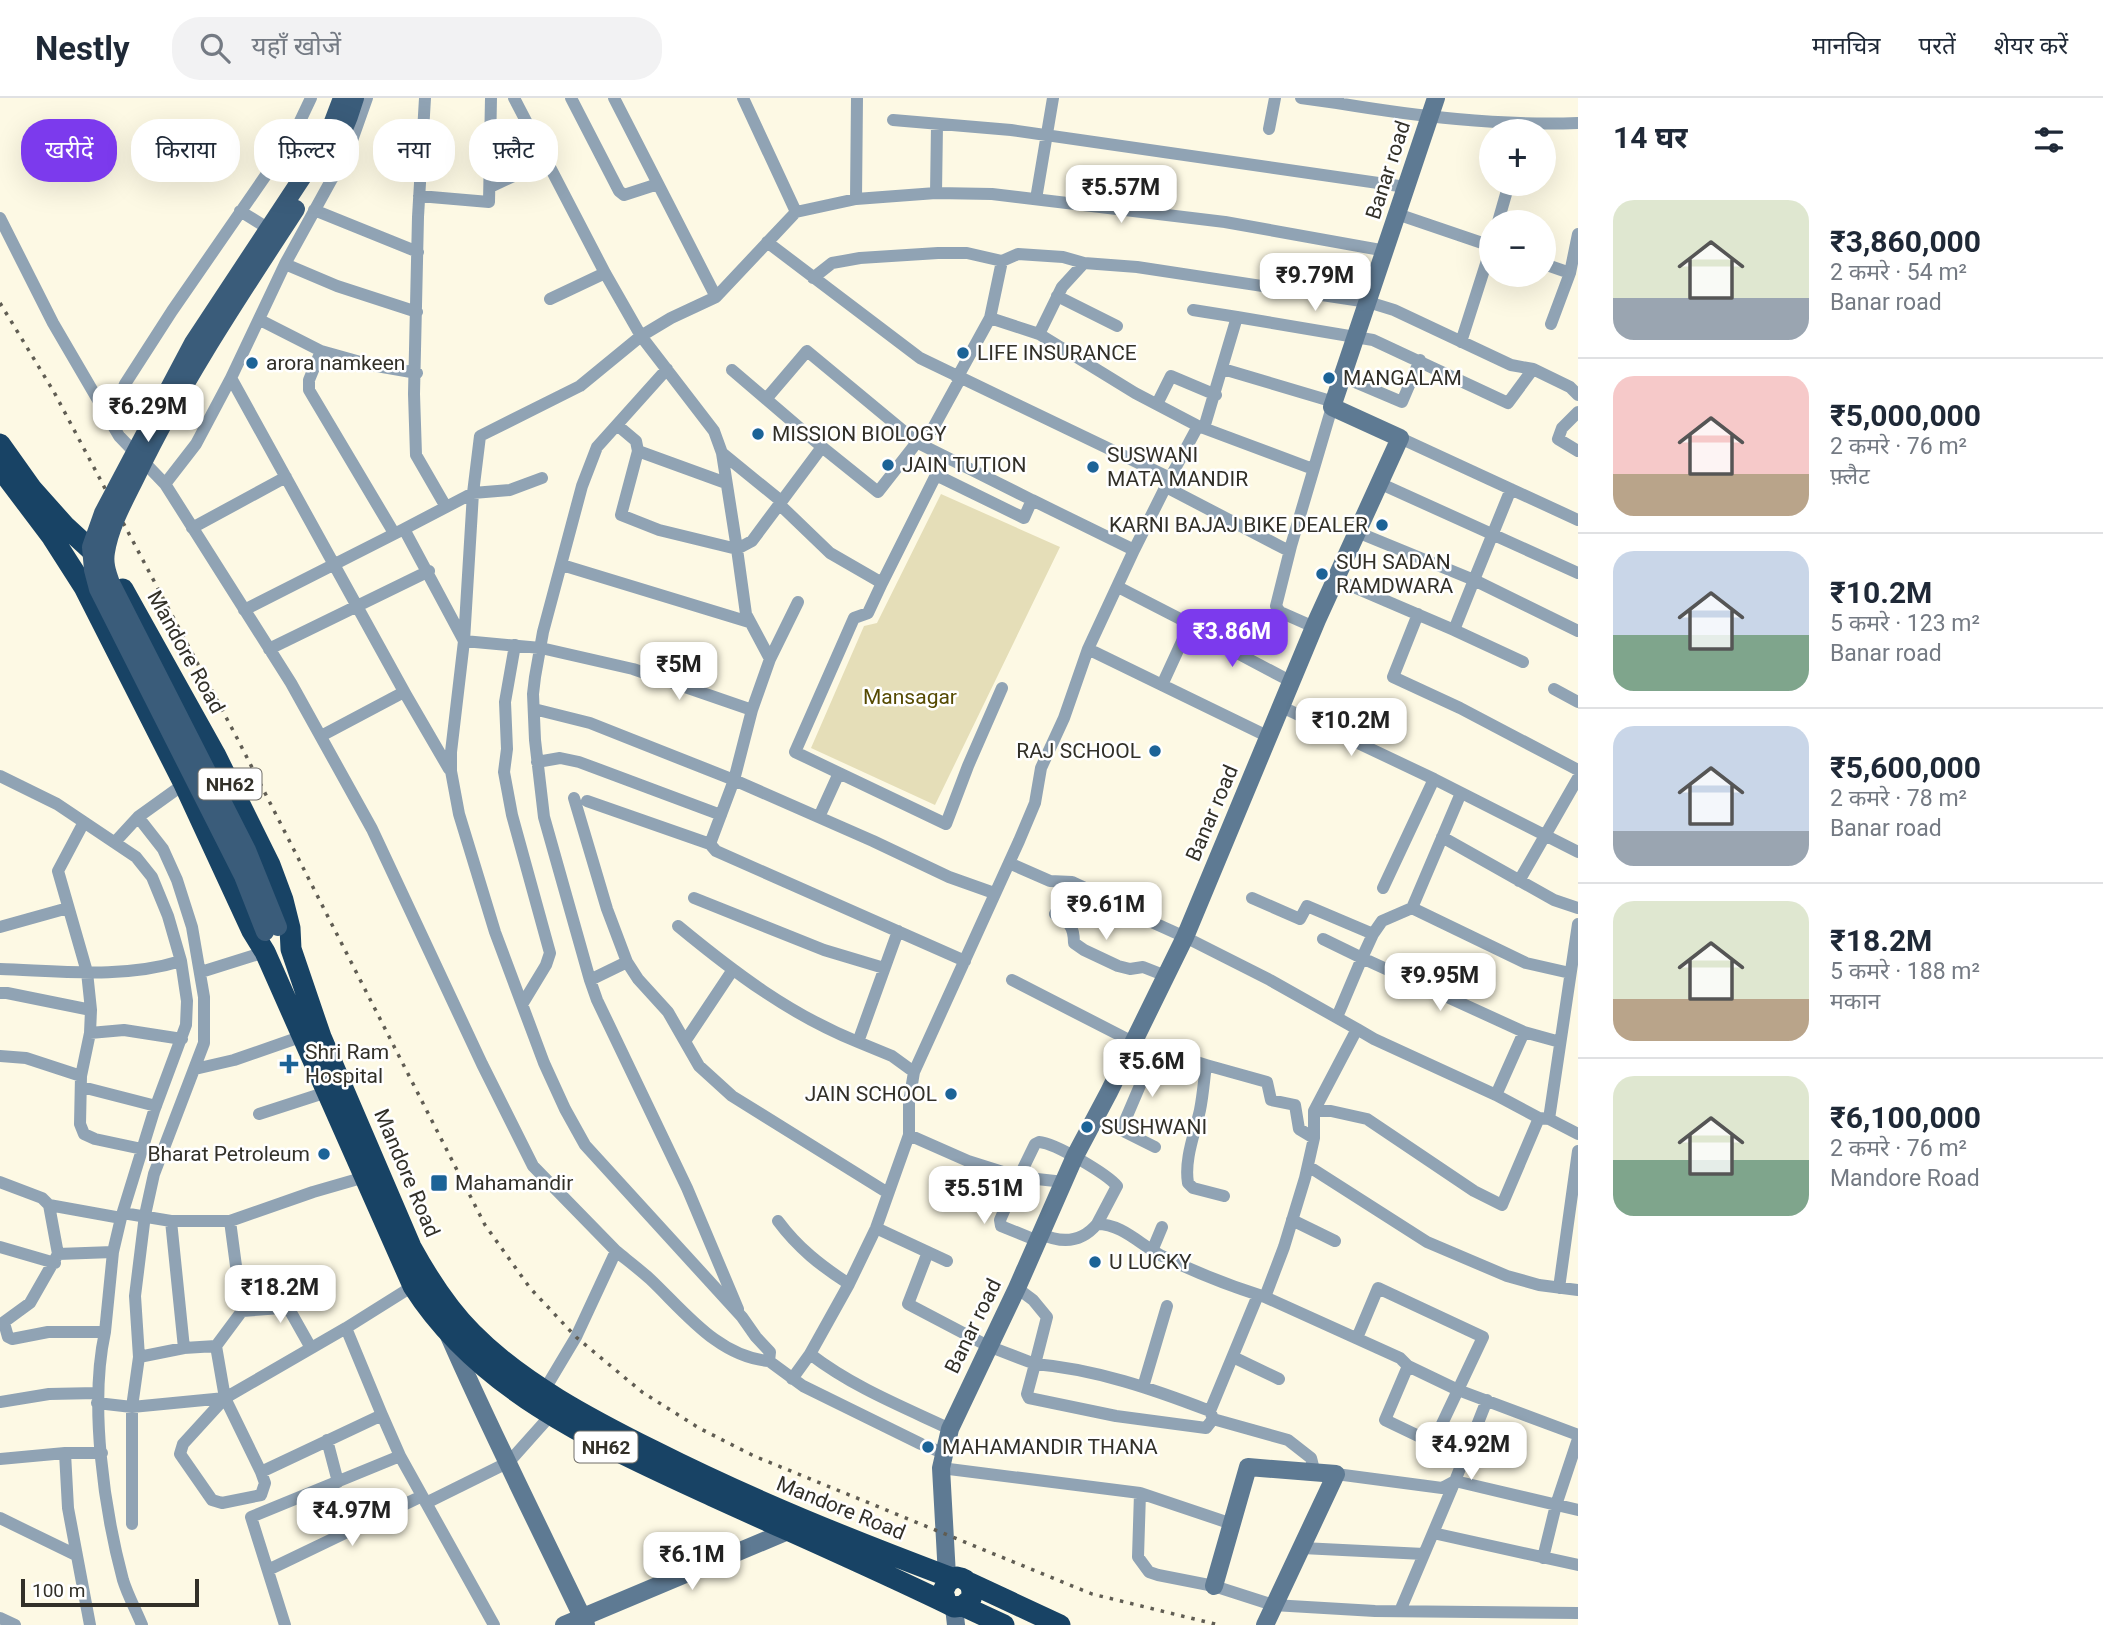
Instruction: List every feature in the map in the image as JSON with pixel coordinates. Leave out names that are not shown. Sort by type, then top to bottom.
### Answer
[{"type":"highway","name":"Mandore Road","points":[[0,444],[32,489],[65,526],[113,572],[215,754],[270,865],[283,900],[290,928],[291,949],[321,1037],[411,1247],[446,1303],[472,1334],[506,1363],[543,1404],[588,1417],[760,1502],[956,1579],[1060,1625]]},
{"type":"highway","name":"Mandore Road","points":[[0,468],[52,537],[84,587],[184,784],[252,931],[269,937],[303,1035],[365,1177],[414,1286],[447,1333],[543,1404],[612,1450],[955,1610],[1004,1625]]},
{"type":"highway","points":[[955,1610],[968,1603],[973,1594],[956,1579]]},
{"type":"main road","points":[[269,937],[243,876],[98,589],[91,547],[103,513],[193,343],[325,143],[342,98]]},
{"type":"main road","points":[[269,937],[247,850],[110,583],[105,566],[106,550],[115,523],[164,419],[211,340],[336,149],[355,98]]},
{"type":"street","points":[[110,420],[125,384],[293,136],[312,98]]},
{"type":"street","points":[[165,484],[196,443],[231,378],[285,264],[350,146],[367,98]]},
{"type":"street","points":[[425,98],[419,197],[414,394],[416,455],[446,507]]},
{"type":"street","points":[[419,197],[489,202],[492,98]]},
{"type":"street","points":[[514,98],[525,119]]},
{"type":"street","points":[[571,98],[619,191],[624,195],[658,184]]},
{"type":"street","points":[[614,98],[716,297]]},
{"type":"street","points":[[743,98],[796,212]]},
{"type":"street","points":[[856,199],[857,98]]},
{"type":"street","points":[[1036,199],[1053,98]]},
{"type":"street","points":[[1269,129],[1275,98]]},
{"type":"street","points":[[1301,98],[1338,101],[1429,118],[1578,123]]},
{"type":"street","name":"Banar road","points":[[1333,404],[1436,98]]},
{"type":"street","points":[[893,120],[1011,130],[1406,187]]},
{"type":"street","points":[[936,193],[937,125]]},
{"type":"street","points":[[490,187],[501,182]]},
{"type":"street","points":[[557,182],[641,336],[714,431],[722,453],[746,614],[770,659]]},
{"type":"street","points":[[769,1362],[770,1352],[756,1338],[742,1317],[585,1145],[565,1110],[544,1063],[495,932],[459,814],[451,771],[480,436],[580,386],[641,336],[671,318],[716,297],[796,212],[856,199],[936,193],[992,194],[1225,222],[1386,251]]},
{"type":"street","points":[[314,210],[418,251]]},
{"type":"street","points":[[240,211],[295,245]]},
{"type":"street","points":[[1397,214],[1479,243]]},
{"type":"street","points":[[0,218],[53,323],[119,436],[165,484],[270,649],[321,736],[372,829],[533,1166],[616,1251],[690,1320],[721,1344],[758,1361],[769,1362],[792,1379],[921,1444],[942,1460],[1140,1493],[1231,1524]]},
{"type":"street","points":[[1550,324],[1572,280],[1578,234]]},
{"type":"street","points":[[767,242],[920,359],[1168,483],[1289,551]]},
{"type":"street","points":[[813,278],[832,263],[860,258],[967,253],[1002,261],[1018,254],[1137,267],[1368,302],[1394,310],[1511,365],[1533,369],[1570,387],[1578,396]]},
{"type":"street","points":[[732,370],[878,492],[895,468],[932,430],[990,318],[1002,261]]},
{"type":"street","points":[[1039,334],[1062,287],[1084,263]]},
{"type":"street","points":[[285,264],[337,286],[417,312]]},
{"type":"street","points":[[1556,271],[1572,280]]},
{"type":"street","points":[[550,299],[605,273]]},
{"type":"street","points":[[1461,342],[1479,285]]},
{"type":"street","points":[[1057,296],[1117,326]]},
{"type":"street","points":[[1193,310],[1373,340],[1508,403],[1533,369]]},
{"type":"street","points":[[792,1379],[810,1354],[849,1284],[876,1228],[909,1135],[909,1102],[914,1072],[1035,803],[1041,768],[1064,718],[1088,649],[1134,550],[1216,395],[1237,317]]},
{"type":"street","points":[[990,318],[1039,334],[1201,427],[1313,469]]},
{"type":"street","points":[[260,320],[321,351],[371,365],[416,373]]},
{"type":"street","points":[[321,351],[309,380],[309,390],[399,531],[429,572],[464,641]]},
{"type":"street","points":[[766,399],[807,351],[918,443],[1134,550]]},
{"type":"street","points":[[1343,377],[1402,402],[1420,360]]},
{"type":"street","points":[[667,369],[597,447],[582,486],[543,632],[535,677],[537,762],[544,817],[597,1000],[687,1188],[742,1317]]},
{"type":"street","points":[[1223,369],[1333,404],[1578,520]]},
{"type":"street","points":[[1157,404],[1171,376],[1216,395]]},
{"type":"street","points":[[231,378],[404,692],[451,771]]},
{"type":"street","points":[[1314,627],[1276,609],[1289,551],[1333,404]]},
{"type":"street","points":[[1578,412],[1562,429],[1558,439],[1578,451]]},
{"type":"street","points":[[617,425],[636,441],[638,451],[621,515],[659,530],[737,550],[752,541],[822,447]]},
{"type":"street","name":"Banar road","points":[[956,1579],[942,1460],[950,1429],[1040,1238],[1075,1156],[1185,937],[1314,627],[1400,438]]},
{"type":"street","points":[[638,451],[726,483]]},
{"type":"street","points":[[722,453],[780,503],[830,554],[882,583]]},
{"type":"street","points":[[1003,688],[968,766],[946,824],[795,752],[854,618],[868,613],[936,475],[1024,518],[1032,500]]},
{"type":"street","points":[[192,528],[286,477]]},
{"type":"street","points":[[244,610],[473,493],[510,490],[542,478]]},
{"type":"street","points":[[1380,483],[1578,573]]},
{"type":"street","points":[[1454,630],[1511,489]]},
{"type":"street","points":[[1357,532],[1474,580],[1578,631]]},
{"type":"street","points":[[562,565],[749,622]]},
{"type":"street","points":[[270,649],[429,572]]},
{"type":"street","points":[[1335,579],[1523,662]]},
{"type":"street","points":[[1118,586],[1292,682]]},
{"type":"street","points":[[710,844],[734,780],[752,710],[770,659],[798,602]]},
{"type":"street","points":[[1418,614],[1393,677],[1471,713],[1578,770]]},
{"type":"street","points":[[1162,685],[1190,624]]},
{"type":"street","points":[[464,641],[541,648],[633,669],[752,710]]},
{"type":"street","points":[[515,645],[505,702],[507,749],[504,772],[512,815],[550,953],[546,965],[523,1003]]},
{"type":"street","points":[[1088,649],[1269,737]]},
{"type":"street","points":[[1554,690],[1578,702]]},
{"type":"street","points":[[321,736],[404,692]]},
{"type":"street","points":[[1282,707],[1434,779],[1578,852]]},
{"type":"street","points":[[534,709],[590,723],[734,780],[949,877],[994,893]]},
{"type":"street","points":[[537,762],[560,758],[579,762],[721,814]]},
{"type":"street","points":[[819,817],[839,773]]},
{"type":"street","points":[[0,776],[57,804],[136,857],[152,877],[169,916],[181,961],[187,1001],[186,1025],[142,1149],[113,1252],[97,1398],[109,1515],[124,1583],[142,1625]]},
{"type":"street","points":[[1519,881],[1578,778]]},
{"type":"street","points":[[1383,888],[1434,779]]},
{"type":"street","points":[[114,842],[138,817],[184,784]]},
{"type":"street","points":[[1337,1017],[1373,934],[1382,921],[1412,908],[1461,793]]},
{"type":"street","points":[[574,798],[607,909],[627,962],[638,979],[668,1012],[699,1066],[732,1096],[888,1193]]},
{"type":"street","points":[[587,801],[710,844],[716,851],[965,961]]},
{"type":"street","points":[[132,1524],[132,1406],[139,1357],[135,1296],[145,1215],[154,1174],[204,1043],[204,997],[192,927],[177,880],[163,849],[138,817]]},
{"type":"street","points":[[84,822],[58,871],[87,972],[91,1010],[90,1033],[81,1082],[80,1124],[84,1134],[95,1139],[142,1149]]},
{"type":"street","points":[[1442,837],[1554,900],[1578,908]]},
{"type":"street","points":[[1009,863],[1050,880],[1072,882],[1114,905],[1185,937],[1374,1039],[1578,1134]]},
{"type":"street","points":[[1072,882],[1055,914],[1069,922],[1074,930],[1074,943],[1118,966],[1130,969],[1143,967],[1166,976]]},
{"type":"street","points":[[694,898],[824,950],[884,968]]},
{"type":"street","points":[[1252,898],[1300,919],[1307,906],[1373,934]]},
{"type":"street","points":[[0,928],[68,908]]},
{"type":"street","points":[[1412,908],[1526,963],[1570,973]]},
{"type":"street","points":[[1314,1111],[1331,1111],[1367,1119],[1474,1191],[1502,1205],[1544,1119],[1560,1042],[1578,924]]},
{"type":"street","points":[[678,926],[732,971],[780,1003],[892,1056],[914,1072]]},
{"type":"street","points":[[858,1042],[898,931]]},
{"type":"street","points":[[201,972],[269,937]]},
{"type":"street","points":[[1323,939],[1524,1032],[1560,1042]]},
{"type":"street","points":[[0,969],[87,972],[162,967],[181,961]]},
{"type":"street","points":[[590,980],[627,962]]},
{"type":"street","points":[[686,1040],[732,971]]},
{"type":"street","points":[[1012,980],[1133,1042],[1268,1083],[1271,1100],[1295,1105],[1299,1129],[1314,1138]]},
{"type":"street","points":[[0,993],[91,1010]]},
{"type":"street","points":[[1566,1003],[1578,1009]]},
{"type":"street","points":[[1017,1288],[1033,1300],[1047,1317],[1028,1398],[1116,1416],[1206,1428],[1233,1357],[1292,1220],[1314,1138],[1314,1111],[1357,1029]]},
{"type":"street","points":[[90,1033],[124,1030],[181,1039]]},
{"type":"street","points":[[1496,1095],[1524,1032]]},
{"type":"street","points":[[195,1069],[234,1060],[303,1035]]},
{"type":"street","points":[[1155,1147],[1121,1130],[1156,1048]]},
{"type":"street","points":[[0,1056],[26,1058],[81,1082],[156,1106]]},
{"type":"street","points":[[1206,1065],[1186,1175],[1193,1188],[1224,1196]]},
{"type":"street","points":[[259,1114],[327,1092]]},
{"type":"street","points":[[909,1135],[968,1161],[1019,1177],[1064,1182]]},
{"type":"street","points":[[1039,1142],[1075,1156],[1117,1186],[1097,1224],[1080,1239],[1061,1240],[1040,1238],[1001,1226],[1000,1220],[1019,1177],[1035,1144],[1039,1142]]},
{"type":"street","points":[[1559,1288],[1574,1207],[1578,1151]]},
{"type":"street","points":[[1308,1166],[1427,1242],[1507,1276],[1539,1285],[1578,1290]]},
{"type":"street","points":[[0,1182],[42,1198],[49,1205],[122,1216],[145,1215],[171,1221],[230,1220],[365,1177]]},
{"type":"street","points":[[49,1205],[56,1259],[30,1303],[2,1324],[12,1339],[48,1332],[105,1332]]},
{"type":"street","points":[[230,1220],[242,1311],[216,1346],[225,1398],[265,1483],[261,1495],[222,1503],[212,1500],[180,1454],[183,1444],[225,1398],[414,1286]]},
{"type":"street","points":[[1292,1220],[1335,1241]]},
{"type":"street","points":[[171,1221],[184,1348]]},
{"type":"street","points":[[778,1221],[799,1247],[818,1264],[849,1284]]},
{"type":"street","points":[[1097,1224],[1123,1230],[1152,1251],[1220,1283],[1261,1296],[1357,1338],[1458,1390],[1578,1437],[1556,1505],[1543,1558]]},
{"type":"street","points":[[1152,1251],[1162,1227]]},
{"type":"street","points":[[876,1228],[947,1261]]},
{"type":"street","points":[[0,1247],[56,1259],[113,1252]]},
{"type":"street","points":[[268,1570],[509,1462],[543,1404],[616,1251]]},
{"type":"street","points":[[928,1252],[908,1304],[988,1346],[1035,1364],[1072,1367],[1143,1387],[1211,1415],[1288,1440],[1311,1458],[1315,1474]]},
{"type":"street","points":[[1357,1338],[1378,1288],[1483,1337],[1433,1443],[1385,1420],[1408,1366]]},
{"type":"street","points":[[1143,1387],[1167,1306]]},
{"type":"street","points":[[242,1311],[289,1309],[312,1348]]},
{"type":"street","points":[[345,1328],[400,1456],[494,1625]]},
{"type":"street","points":[[447,1333],[490,1429],[509,1462],[584,1621]]},
{"type":"street","points":[[139,1357],[184,1348],[216,1346]]},
{"type":"street","points":[[810,1354],[867,1392],[950,1429]]},
{"type":"street","points":[[1233,1357],[1279,1379]]},
{"type":"street","points":[[0,1402],[49,1394],[97,1398],[132,1406],[225,1398]]},
{"type":"street","points":[[1400,1611],[1487,1400]]},
{"type":"street","points":[[261,1472],[382,1415]]},
{"type":"street","points":[[327,1440],[338,1482]]},
{"type":"street","points":[[0,1459],[65,1453],[102,1453]]},
{"type":"street","points":[[65,1453],[68,1508],[90,1625]]},
{"type":"street","points":[[285,1625],[251,1517],[400,1456]]},
{"type":"street","points":[[1214,1586],[1248,1467],[1336,1474],[1442,1488],[1455,1481],[1578,1510]]},
{"type":"street","points":[[1265,1625],[1336,1474]]},
{"type":"street","points":[[1140,1493],[1138,1557],[1142,1565],[1158,1576],[1214,1586],[1273,1605],[1400,1611],[1578,1613]]},
{"type":"street","points":[[0,1518],[76,1555]]},
{"type":"street","points":[[564,1625],[584,1621],[788,1531]]},
{"type":"street","points":[[1433,1533],[1578,1565]]},
{"type":"street","points":[[1302,1548],[1424,1554]]},
{"type":"street","points":[[0,1618],[15,1625]]},
{"type":"green space","name":"Mansagar","points":[[941,494],[1060,547],[935,805],[811,748],[864,626],[877,623]]},
{"type":"railway","points":[[0,303],[54,392],[237,738],[485,1225],[530,1288],[576,1337],[642,1392],[699,1428],[754,1456],[1092,1594],[1219,1625]]},
{"type":"place","name":"LIFE INSURANCE","points":[[963,353]]},
{"type":"place","name":"arora namkeen","points":[[252,363]]},
{"type":"place","name":"MANGALAM","points":[[1329,378]]},
{"type":"place","name":"MISSION BIOLOGY","points":[[758,434]]},
{"type":"place","name":"JAIN TUTION","points":[[888,465]]},
{"type":"place","name":"SUSWANI MATA MANDIR","points":[[1093,467]]},
{"type":"place","name":"KARNI BAJAJ BIKE DEALER","points":[[1382,525]]},
{"type":"place","name":"SUH SADAN RAMDWARA","points":[[1322,574]]},
{"type":"place","name":"RAJ SCHOOL","points":[[1155,751]]},
{"type":"place","name":"Shri Ram Hospital","points":[[289,1064]]},
{"type":"place","name":"JAIN SCHOOL","points":[[951,1094]]},
{"type":"place","name":"SUSHWANI","points":[[1087,1127]]},
{"type":"place","name":"Bharat Petroleum","points":[[324,1154]]},
{"type":"place","name":"Mahamandir","points":[[439,1183]]},
{"type":"place","name":"U LUCKY","points":[[1095,1262]]},
{"type":"place","name":"MAHAMANDIR THANA","points":[[928,1447]]}]
